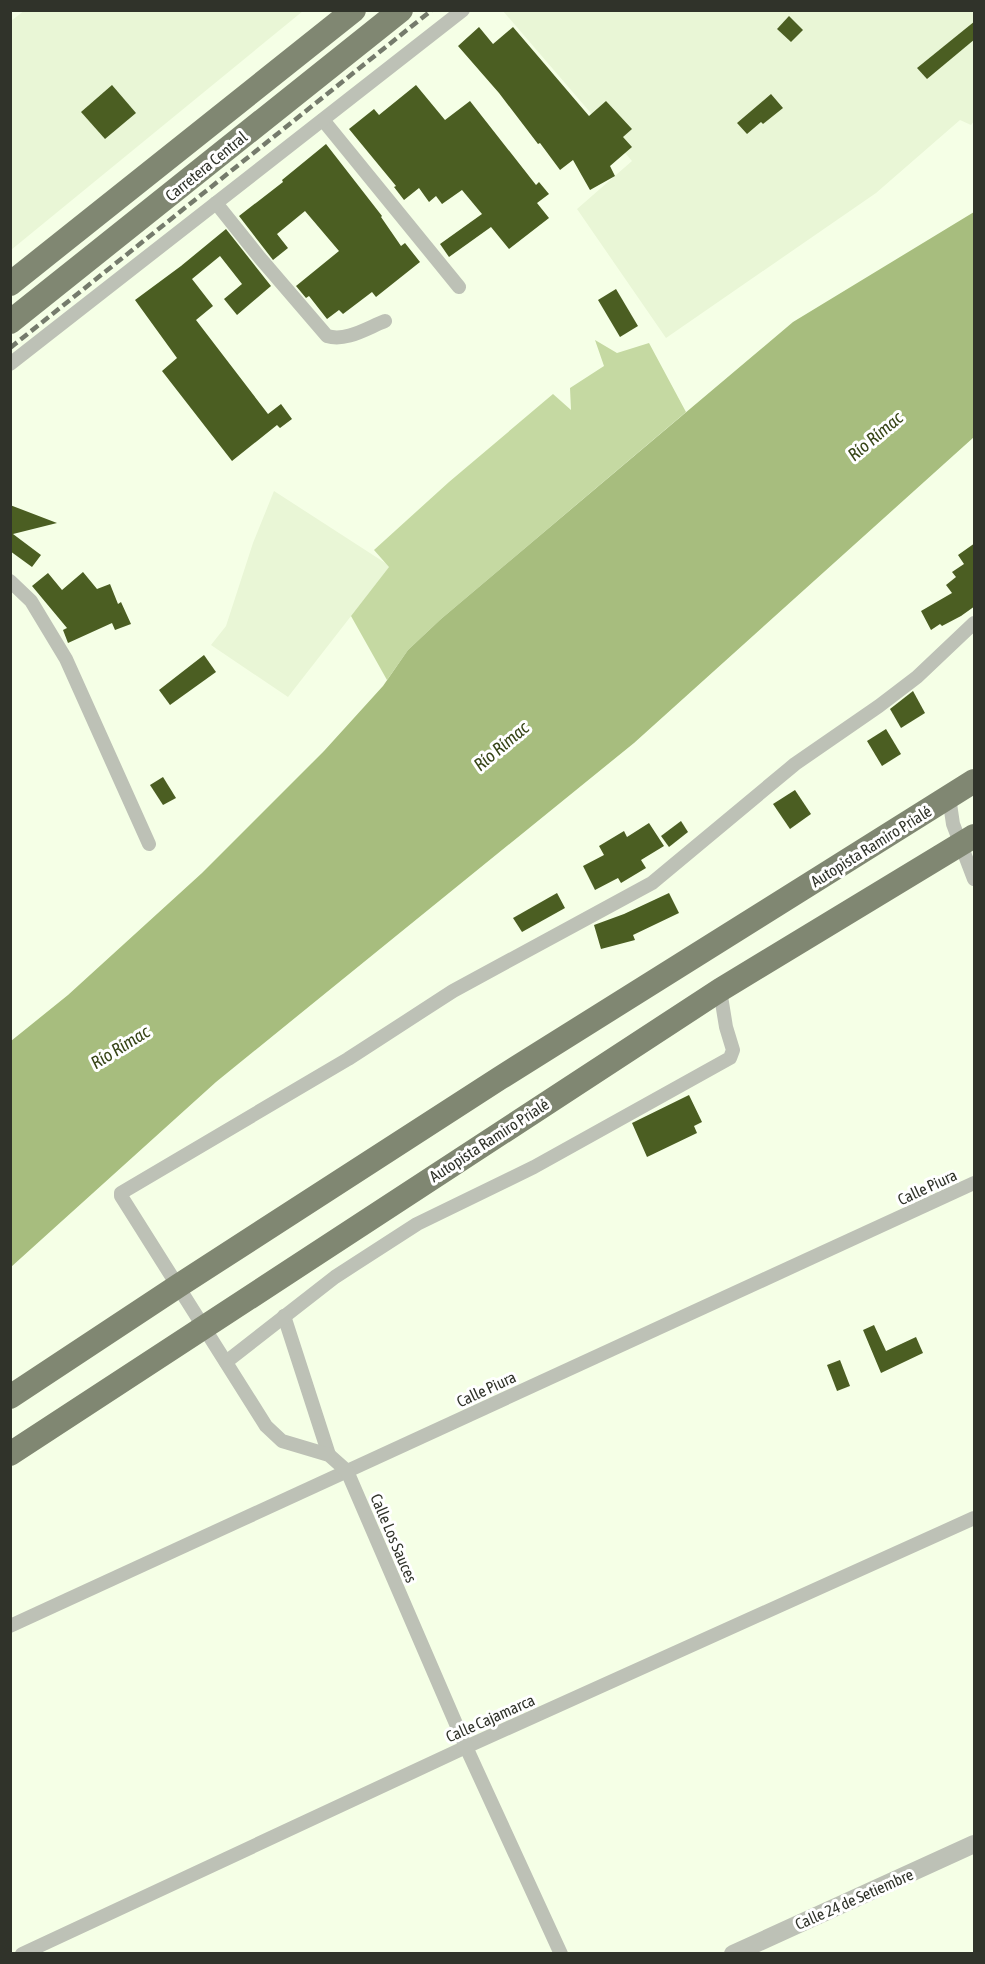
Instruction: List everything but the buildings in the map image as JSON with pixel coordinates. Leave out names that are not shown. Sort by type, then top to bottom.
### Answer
[{"type":"highway","name":"Carretera Central","points":[[10,285],[354,10]]},
{"type":"highway","name":"Carretera Central","points":[[10,322],[401,10]]},
{"type":"highway","name":"Autopista Ramiro Prialé","points":[[10,1397],[510,1072],[975,781]]},
{"type":"highway","name":"Autopista Ramiro Prialé","points":[[10,1454],[205,1329],[488,1140],[720,990],[967,841]]},
{"type":"street","points":[[10,364],[463,10]]},
{"type":"street","points":[[323,120],[459,286]]},
{"type":"street","points":[[216,203],[327,336],[336,339],[348,336],[385,321]]},
{"type":"street","points":[[10,581],[31,601],[66,659],[149,844]]},
{"type":"street","name":"Calle Los Sauces","points":[[561,1953],[466,1748],[347,1471],[329,1455],[282,1441],[266,1426],[121,1196],[123,1191],[348,1059],[453,991],[652,883],[795,764],[879,706],[917,676],[975,623]]},
{"type":"street","points":[[949,797],[953,824],[967,841],[975,879]]},
{"type":"street","points":[[226,1362],[335,1277],[417,1224],[534,1167],[730,1058],[733,1050],[726,1027],[720,990]]},
{"type":"street","name":"Calle Piura","points":[[10,1626],[975,1183]]},
{"type":"street","points":[[284,1317],[329,1455]]},
{"type":"street","name":"Calle Cajamarca","points":[[22,1953],[466,1748],[975,1518]]},
{"type":"street","name":"Calle 24 de Setiembre","points":[[733,1953],[975,1844]]},
{"type":"shaded area","points":[[25,10],[303,11],[11,250],[11,21]]},
{"type":"shaded area","points":[[503,11],[974,11],[974,121],[971,125],[960,120],[876,193],[666,338],[577,209],[632,161]]},
{"type":"shaded area","points":[[595,340],[617,353],[649,343],[686,412],[441,619],[408,650],[387,680],[351,616],[389,567],[374,550],[449,482],[553,394],[571,410],[570,388],[604,366]]},
{"type":"shaded area","points":[[274,491],[390,566],[288,697],[211,645],[226,626],[253,543]]},
{"type":"water","name":"Río Rímac","points":[[974,212],[974,437],[634,743],[216,1082],[11,1267],[11,1041],[68,995],[202,873],[324,751],[383,686],[408,650],[441,619],[793,322]]},
{"type":"railway","points":[[10,348],[432,10]]}]
